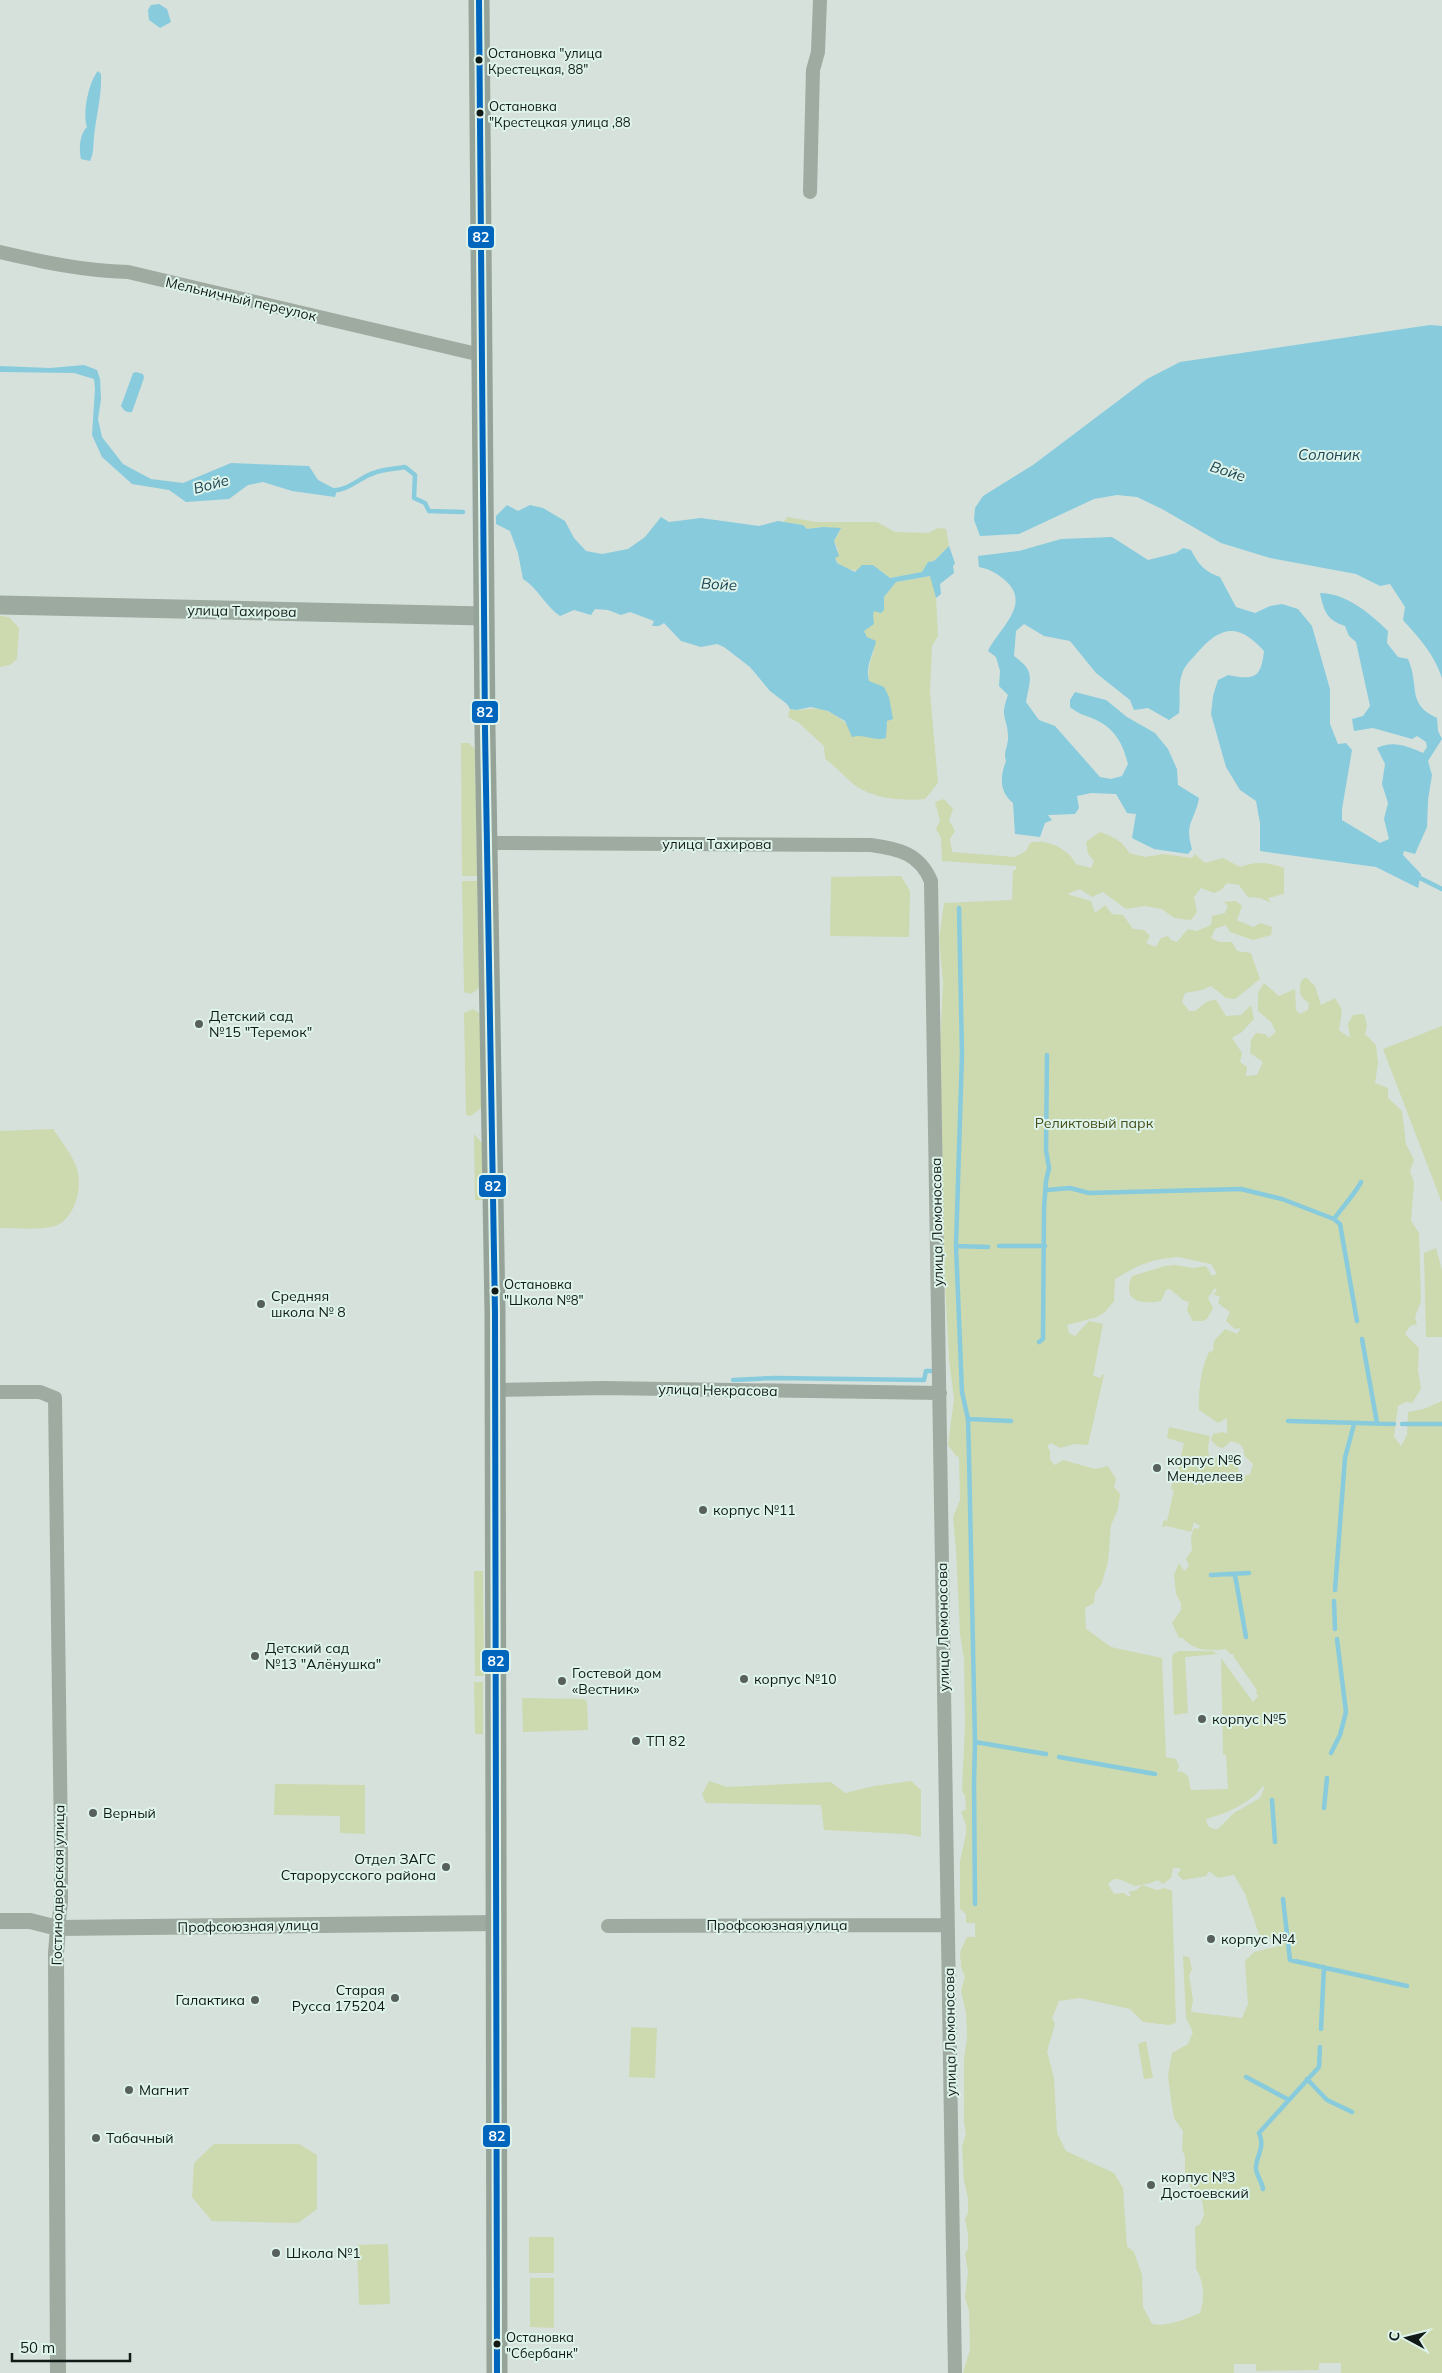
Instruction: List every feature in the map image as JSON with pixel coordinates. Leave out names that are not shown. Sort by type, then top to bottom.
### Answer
[{"type":"main road","points":[[479,0],[484,616],[496,1390],[497,2373]]},
{"type":"main road","name":"улица Тахирова","points":[[0,605],[484,616]]},
{"type":"street","points":[[810,192],[813,70],[818,52],[820,0]]},
{"type":"street","name":"Мельничный переулок","points":[[0,252],[57,266],[128,272],[481,355]]},
{"type":"street","name":"улица Тахирова","points":[[487,843],[871,845],[900,850],[926,868],[932,881]]},
{"type":"street","name":"улица Ломоносова","points":[[932,881],[955,2373]]},
{"type":"street","name":"улица Некрасова","points":[[496,1390],[594,1388],[940,1393]]},
{"type":"street","name":"Гостинодворская улица","points":[[0,1392],[40,1392],[56,1398],[61,1846],[61,1902],[56,1952],[58,2373]]},
{"type":"street","name":"Профсоюзная улица","points":[[0,1921],[30,1921],[58,1928],[497,1923]]},
{"type":"street","name":"Профсоюзная улица","points":[[608,1926],[947,1924]]},
{"type":"green space","points":[[787,517],[816,522],[877,522],[895,532],[928,533],[938,528],[946,529],[949,546],[934,561],[928,562],[922,572],[890,578],[880,570],[848,569],[838,562],[834,557],[838,549],[834,541],[841,529],[823,527],[807,529],[803,525],[784,522]]},
{"type":"green space","points":[[931,576],[936,598],[938,636],[932,646],[930,692],[938,783],[925,799],[886,798],[867,792],[851,782],[825,759],[824,746],[799,723],[788,717],[790,709],[823,710],[837,716],[858,733],[877,739],[869,683],[869,672],[874,651],[864,631],[874,611],[884,610],[884,597],[896,582]]},
{"type":"green space","points":[[0,616],[9,617],[19,628],[17,659],[10,665],[0,667]]},
{"type":"green space","points":[[461,743],[469,743],[475,749],[477,876],[462,876]]},
{"type":"green space","name":"Реликтовый парк","points":[[944,799],[953,809],[949,820],[955,831],[950,839],[952,852],[1015,857],[1026,851],[1030,843],[1043,842],[1063,849],[1076,864],[1091,868],[1094,861],[1088,854],[1086,842],[1100,832],[1120,842],[1129,853],[1145,857],[1164,854],[1192,858],[1195,854],[1205,863],[1223,858],[1240,867],[1262,863],[1284,868],[1284,894],[1268,898],[1271,903],[1260,898],[1248,897],[1239,885],[1227,883],[1221,890],[1214,893],[1201,888],[1194,897],[1197,912],[1191,920],[1174,918],[1162,909],[1145,906],[1126,909],[1103,892],[1092,897],[1080,889],[1067,894],[1091,901],[1095,913],[1105,905],[1112,914],[1123,915],[1133,929],[1144,930],[1150,936],[1146,943],[1156,947],[1161,938],[1168,936],[1171,940],[1177,942],[1188,929],[1196,931],[1211,925],[1212,916],[1225,913],[1228,906],[1224,902],[1236,901],[1242,906],[1237,920],[1253,927],[1261,923],[1272,927],[1271,935],[1253,940],[1230,932],[1226,925],[1215,929],[1211,938],[1219,942],[1232,942],[1237,951],[1251,953],[1260,979],[1235,999],[1226,998],[1211,986],[1202,990],[1185,993],[1182,1002],[1189,1011],[1195,1011],[1208,1001],[1216,1000],[1226,1016],[1241,1015],[1251,1005],[1254,1019],[1242,1032],[1232,1038],[1242,1053],[1240,1062],[1247,1067],[1246,1076],[1257,1075],[1263,1062],[1250,1053],[1251,1040],[1256,1033],[1265,1034],[1269,1038],[1276,1032],[1271,1022],[1258,1011],[1258,993],[1264,983],[1279,996],[1295,989],[1296,1010],[1300,1014],[1308,1010],[1309,1003],[1303,998],[1300,991],[1301,981],[1306,977],[1315,986],[1321,1005],[1335,998],[1342,1010],[1339,1030],[1350,1038],[1348,1024],[1353,1015],[1364,1014],[1367,1025],[1365,1034],[1376,1045],[1378,1063],[1375,1083],[1388,1088],[1388,1098],[1402,1111],[1406,1144],[1414,1160],[1410,1171],[1414,1183],[1411,1221],[1419,1233],[1421,1301],[1415,1317],[1417,1324],[1410,1326],[1405,1334],[1419,1348],[1418,1370],[1421,1389],[1412,1403],[1406,1402],[1398,1406],[1394,1437],[1401,1446],[1407,1435],[1408,1412],[1424,1409],[1442,1401],[1442,2373],[1341,2373],[1341,2363],[1319,2363],[1319,2370],[1256,2371],[1256,2364],[1234,2364],[1234,2373],[963,2373],[970,2349],[969,2310],[965,2298],[968,2272],[965,2254],[968,2249],[968,2234],[965,2219],[968,2213],[968,2198],[964,2181],[962,2147],[966,2134],[964,2123],[964,2059],[967,2038],[966,2012],[961,1991],[965,1977],[961,1967],[960,1952],[967,1937],[975,1937],[975,1923],[966,1923],[966,1914],[960,1909],[960,1861],[966,1834],[966,1825],[961,1812],[966,1809],[965,1796],[962,1790],[965,1725],[964,1659],[960,1634],[953,1517],[960,1500],[959,1457],[956,1456],[948,1445],[954,1399],[949,1360],[944,1261],[940,1046],[943,983],[939,939],[944,903],[1012,900],[1013,870],[1016,870],[1016,866],[942,861],[941,838],[936,829],[940,820],[935,802]],"holes":[[[1178,1257],[1211,1264],[1217,1274],[1212,1276],[1206,1266],[1193,1268],[1175,1265],[1165,1266],[1132,1276],[1129,1284],[1131,1296],[1140,1301],[1161,1301],[1166,1290],[1170,1289],[1183,1300],[1189,1302],[1187,1310],[1193,1321],[1203,1321],[1207,1319],[1213,1308],[1208,1298],[1215,1288],[1217,1291],[1213,1294],[1220,1297],[1218,1303],[1230,1312],[1226,1321],[1235,1329],[1241,1328],[1237,1334],[1225,1329],[1214,1341],[1213,1351],[1209,1352],[1202,1373],[1199,1410],[1218,1423],[1227,1418],[1227,1434],[1222,1432],[1213,1434],[1211,1440],[1218,1447],[1223,1448],[1231,1441],[1240,1444],[1244,1450],[1244,1455],[1253,1464],[1250,1474],[1240,1478],[1236,1458],[1209,1457],[1210,1436],[1169,1427],[1167,1438],[1184,1443],[1177,1474],[1174,1474],[1171,1489],[1174,1490],[1167,1521],[1164,1520],[1162,1527],[1167,1526],[1191,1532],[1194,1522],[1200,1526],[1198,1529],[1194,1528],[1191,1536],[1192,1550],[1186,1559],[1189,1566],[1184,1571],[1179,1563],[1174,1575],[1176,1594],[1181,1603],[1181,1610],[1172,1623],[1179,1638],[1183,1638],[1197,1648],[1208,1650],[1226,1649],[1230,1654],[1234,1654],[1233,1656],[1257,1690],[1258,1696],[1253,1702],[1221,1658],[1223,1755],[1226,1755],[1228,1789],[1191,1790],[1188,1776],[1181,1771],[1177,1772],[1179,1766],[1176,1759],[1166,1757],[1162,1658],[1111,1647],[1086,1629],[1085,1608],[1094,1603],[1095,1593],[1101,1585],[1108,1562],[1111,1525],[1118,1509],[1120,1494],[1114,1487],[1116,1479],[1108,1466],[1095,1469],[1063,1460],[1055,1465],[1050,1460],[1050,1451],[1047,1446],[1051,1443],[1060,1448],[1074,1444],[1088,1445],[1104,1375],[1101,1378],[1093,1376],[1103,1324],[1089,1321],[1075,1336],[1069,1333],[1067,1325],[1097,1317],[1105,1312],[1114,1301],[1115,1279],[1145,1264],[1160,1259]],[[1265,1786],[1260,1798],[1234,1813],[1218,1829],[1208,1826],[1206,1819],[1237,1807],[1251,1798]],[[1173,1868],[1181,1870],[1177,1874],[1183,1880],[1206,1876],[1209,1871],[1218,1878],[1234,1875],[1245,1894],[1260,1937],[1274,1939],[1279,1946],[1254,1952],[1245,1961],[1248,2004],[1242,2018],[1191,2012],[1193,2000],[1189,1975],[1192,1969],[1189,1957],[1183,1956],[1186,2018],[1193,2032],[1188,2044],[1172,2053],[1168,2075],[1174,2118],[1183,2131],[1182,2149],[1185,2157],[1185,2175],[1194,2195],[1202,2200],[1204,2215],[1200,2224],[1195,2227],[1196,2269],[1201,2279],[1203,2296],[1200,2313],[1176,2322],[1158,2325],[1152,2324],[1143,2307],[1142,2275],[1134,2252],[1127,2246],[1123,2188],[1114,2173],[1066,2151],[1057,2133],[1054,2078],[1047,2051],[1055,2024],[1052,2018],[1059,2001],[1080,1998],[1130,2009],[1143,2022],[1169,2025],[1176,2023],[1172,1891],[1165,1888],[1157,1890],[1142,1885],[1136,1890],[1128,1892],[1131,1895],[1129,1897],[1124,1893],[1114,1894],[1108,1884],[1114,1879],[1136,1886],[1158,1880],[1163,1884],[1171,1878]]]},
{"type":"green space","points":[[901,876],[910,891],[909,937],[830,936],[831,877]]},
{"type":"green space","points":[[462,881],[477,881],[479,988],[471,994],[464,992]]},
{"type":"green space","points":[[473,1009],[479,1013],[480,1017],[477,1017],[480,1019],[481,1108],[471,1116],[466,1115],[464,1013]]},
{"type":"green space","points":[[1442,1026],[1442,1203],[1383,1049]]},
{"type":"green space","points":[[53,1129],[71,1156],[78,1174],[78,1193],[72,1211],[66,1219],[51,1227],[32,1229],[0,1228],[0,1131]]},
{"type":"green space","points":[[474,1134],[482,1143],[482,1200],[475,1200]]},
{"type":"green space","points":[[1436,1248],[1442,1270],[1442,1337],[1426,1337],[1424,1253]]},
{"type":"green space","points":[[474,1571],[483,1571],[484,1676],[475,1676]]},
{"type":"green space","points":[[1179,1651],[1212,1651],[1218,1654],[1185,1657],[1188,1713],[1174,1715],[1172,1660],[1173,1654]]},
{"type":"green space","points":[[474,1682],[483,1682],[483,1734],[475,1734]]},
{"type":"green space","points":[[522,1698],[584,1699],[587,1702],[588,1730],[523,1732]]},
{"type":"green space","points":[[709,1781],[727,1787],[831,1782],[845,1793],[874,1786],[911,1781],[921,1790],[921,1837],[906,1834],[824,1830],[821,1805],[706,1803],[702,1794]]},
{"type":"green space","points":[[275,1784],[365,1785],[365,1834],[340,1833],[340,1816],[274,1815]]},
{"type":"green space","points":[[631,2027],[657,2028],[655,2078],[629,2077]]},
{"type":"green space","points":[[1146,2041],[1153,2078],[1144,2079],[1138,2044]]},
{"type":"green space","points":[[214,2144],[299,2144],[317,2155],[317,2209],[298,2223],[212,2221],[192,2197],[194,2163]]},
{"type":"green space","points":[[529,2237],[554,2237],[554,2273],[529,2273]]},
{"type":"green space","points":[[388,2244],[390,2304],[359,2305],[357,2245]]},
{"type":"green space","points":[[530,2278],[554,2278],[554,2328],[530,2327]]},
{"type":"water","points":[[159,4],[167,9],[171,22],[160,28],[149,20],[148,10],[151,5]]},
{"type":"water","points":[[98,71],[101,74],[101,90],[93,152],[90,161],[81,159],[80,142],[82,134],[87,127],[85,114],[89,90]]},
{"type":"water","name":"Солоник","points":[[1430,325],[1442,326],[1442,678],[1431,654],[1403,620],[1405,607],[1390,584],[1380,586],[1356,574],[1270,558],[1221,543],[1137,497],[1117,495],[1094,499],[1019,534],[980,536],[974,520],[975,508],[983,496],[1033,465],[1147,379],[1180,362]]},
{"type":"water","points":[[84,365],[97,370],[100,379],[101,399],[98,419],[102,437],[123,464],[151,479],[183,483],[231,463],[309,466],[318,480],[337,490],[335,497],[292,491],[263,482],[248,485],[229,499],[186,502],[169,490],[132,484],[102,457],[92,435],[94,379],[74,373],[0,372],[0,366],[50,368]]},
{"type":"water","points":[[133,373],[143,374],[144,378],[132,412],[129,412],[121,406]]},
{"type":"water","points":[[507,505],[518,511],[530,505],[543,508],[565,521],[574,538],[586,551],[602,554],[628,549],[645,537],[661,517],[669,522],[701,518],[759,526],[778,521],[803,525],[807,529],[823,527],[841,528],[834,541],[839,556],[835,558],[837,563],[855,572],[862,565],[873,565],[890,578],[922,572],[928,562],[934,561],[949,546],[955,563],[953,566],[954,573],[940,584],[941,594],[936,598],[930,576],[896,582],[884,597],[884,610],[881,613],[874,611],[874,624],[864,631],[867,637],[876,641],[868,676],[869,681],[884,687],[889,697],[893,719],[887,721],[886,738],[852,737],[845,721],[828,711],[811,707],[796,710],[790,709],[787,704],[770,691],[750,667],[724,647],[717,644],[701,647],[681,641],[664,623],[659,626],[652,626],[654,621],[630,612],[621,615],[608,610],[595,609],[591,615],[574,610],[560,616],[523,579],[518,553],[510,531],[496,524],[496,516]]},
{"type":"water","points":[[1112,537],[1148,560],[1176,553],[1183,548],[1191,550],[1202,567],[1220,577],[1236,607],[1255,613],[1270,606],[1282,604],[1298,609],[1312,626],[1330,689],[1330,724],[1338,744],[1346,743],[1352,750],[1342,809],[1342,820],[1380,843],[1389,839],[1384,819],[1388,803],[1382,784],[1385,764],[1377,748],[1394,744],[1406,746],[1423,753],[1427,747],[1426,742],[1417,736],[1412,739],[1373,728],[1354,731],[1352,719],[1363,716],[1370,706],[1356,642],[1349,636],[1345,626],[1334,621],[1327,614],[1320,593],[1339,597],[1357,606],[1388,631],[1387,643],[1398,657],[1408,659],[1417,700],[1427,713],[1437,718],[1438,731],[1442,739],[1428,761],[1432,775],[1428,800],[1427,827],[1415,854],[1404,851],[1403,855],[1421,874],[1418,888],[1376,867],[1260,851],[1260,823],[1256,801],[1240,790],[1226,767],[1211,714],[1213,696],[1218,680],[1228,675],[1250,677],[1255,675],[1261,667],[1264,651],[1255,642],[1238,632],[1230,631],[1214,637],[1188,664],[1183,671],[1180,682],[1179,713],[1169,720],[1148,708],[1134,710],[1130,700],[1096,673],[1070,641],[1044,636],[1024,624],[1016,631],[1014,656],[1026,667],[1030,676],[1026,702],[1039,720],[1055,726],[1100,777],[1111,779],[1122,776],[1128,764],[1126,757],[1121,743],[1113,732],[1101,723],[1070,707],[1070,700],[1075,692],[1106,700],[1127,717],[1155,733],[1168,749],[1177,769],[1178,785],[1199,798],[1191,822],[1189,833],[1192,849],[1188,854],[1154,849],[1132,838],[1136,814],[1127,813],[1116,794],[1091,793],[1077,796],[1079,808],[1075,814],[1048,815],[1052,820],[1045,823],[1040,837],[1015,834],[1013,803],[1005,794],[1002,784],[1008,741],[1004,709],[1008,695],[999,686],[1000,671],[996,657],[988,651],[1010,617],[1016,599],[1013,590],[1006,581],[994,572],[979,567],[978,556],[1019,551],[1061,539]]},
{"type":"waterway","name":"Войе","points":[[331,490],[343,489],[378,472],[405,467],[415,475],[414,498],[425,503],[429,511],[463,512]]},
{"type":"waterway","points":[[1416,876],[1442,889]]},
{"type":"waterway","points":[[959,908],[962,1054],[956,1246],[962,1392],[968,1419],[975,1742],[975,1904]]},
{"type":"waterway","points":[[1039,1342],[1043,1339],[1044,1208],[1049,1168],[1046,1150],[1047,1055]]},
{"type":"waterway","points":[[1334,1219],[1361,1182]]},
{"type":"waterway","points":[[1047,1190],[1070,1188],[1089,1193],[1241,1189],[1282,1199],[1334,1219],[1340,1224],[1357,1321]]},
{"type":"waterway","points":[[956,1246],[988,1247]]},
{"type":"waterway","points":[[999,1246],[1045,1246]]},
{"type":"waterway","points":[[1362,1339],[1377,1423]]},
{"type":"waterway","points":[[733,1380],[774,1378],[924,1380],[926,1371],[931,1371]]},
{"type":"waterway","points":[[968,1419],[1011,1421]]},
{"type":"waterway","points":[[1288,1421],[1394,1424]]},
{"type":"waterway","points":[[1335,1590],[1345,1458],[1354,1424]]},
{"type":"waterway","points":[[1402,1424],[1442,1424]]},
{"type":"waterway","points":[[1211,1575],[1249,1573]]},
{"type":"waterway","points":[[1235,1575],[1246,1637]]},
{"type":"waterway","points":[[1334,1601],[1335,1629]]},
{"type":"waterway","points":[[1331,1753],[1340,1735],[1346,1712],[1337,1639]]},
{"type":"waterway","points":[[975,1742],[1046,1754]]},
{"type":"waterway","points":[[1059,1757],[1155,1774]]},
{"type":"waterway","points":[[1324,1808],[1327,1778]]},
{"type":"waterway","points":[[1272,1800],[1275,1842]]},
{"type":"waterway","points":[[1283,1899],[1290,1960],[1407,1986]]},
{"type":"waterway","points":[[1321,2029],[1324,1967]]},
{"type":"waterway","points":[[1263,2189],[1256,2169],[1261,2148],[1259,2133],[1319,2067],[1320,2047]]},
{"type":"waterway","points":[[1246,2077],[1289,2100]]},
{"type":"waterway","points":[[1307,2079],[1327,2100],[1352,2112]]},
{"type":"transit line","name":"82","points":[[479,0],[485,730],[495,1313],[497,2373]]},
{"type":"place","name":"Остановка \"улица Крестецкая, 88\"","points":[[479,60]]},
{"type":"place","name":"Остановка \"Крестецкая улица ,88","points":[[480,113]]},
{"type":"place","name":"Детский сад №15 \"Теремок\"","points":[[199,1024]]},
{"type":"place","name":"Остановка \"Школа №8\"","points":[[495,1291]]},
{"type":"place","name":"Средняя школа № 8","points":[[261,1304]]},
{"type":"place","name":"корпус №6 Менделеев","points":[[1157,1468]]},
{"type":"place","name":"корпус №11","points":[[703,1510]]},
{"type":"place","name":"Детский сад №13 \"Алёнушка\"","points":[[255,1656]]},
{"type":"place","name":"корпус №10","points":[[744,1679]]},
{"type":"place","name":"Гостевой дом «Вестник»","points":[[562,1681]]},
{"type":"place","name":"корпус №5","points":[[1202,1719]]},
{"type":"place","name":"ТП 82","points":[[636,1741]]},
{"type":"place","name":"Верный","points":[[93,1813]]},
{"type":"place","name":"Отдел ЗАГС Старорусского района","points":[[446,1867]]},
{"type":"place","name":"корпус №4","points":[[1211,1939]]},
{"type":"place","name":"Старая Русса 175204","points":[[395,1998]]},
{"type":"place","name":"Галактика","points":[[255,2000]]},
{"type":"place","name":"Магнит","points":[[129,2090]]},
{"type":"place","name":"Табачный","points":[[96,2138]]},
{"type":"place","name":"корпус №3 Достоевский","points":[[1151,2185]]},
{"type":"place","name":"Школа №1","points":[[276,2253]]},
{"type":"place","name":"Остановка \"Сбербанк\"","points":[[497,2344]]}]
